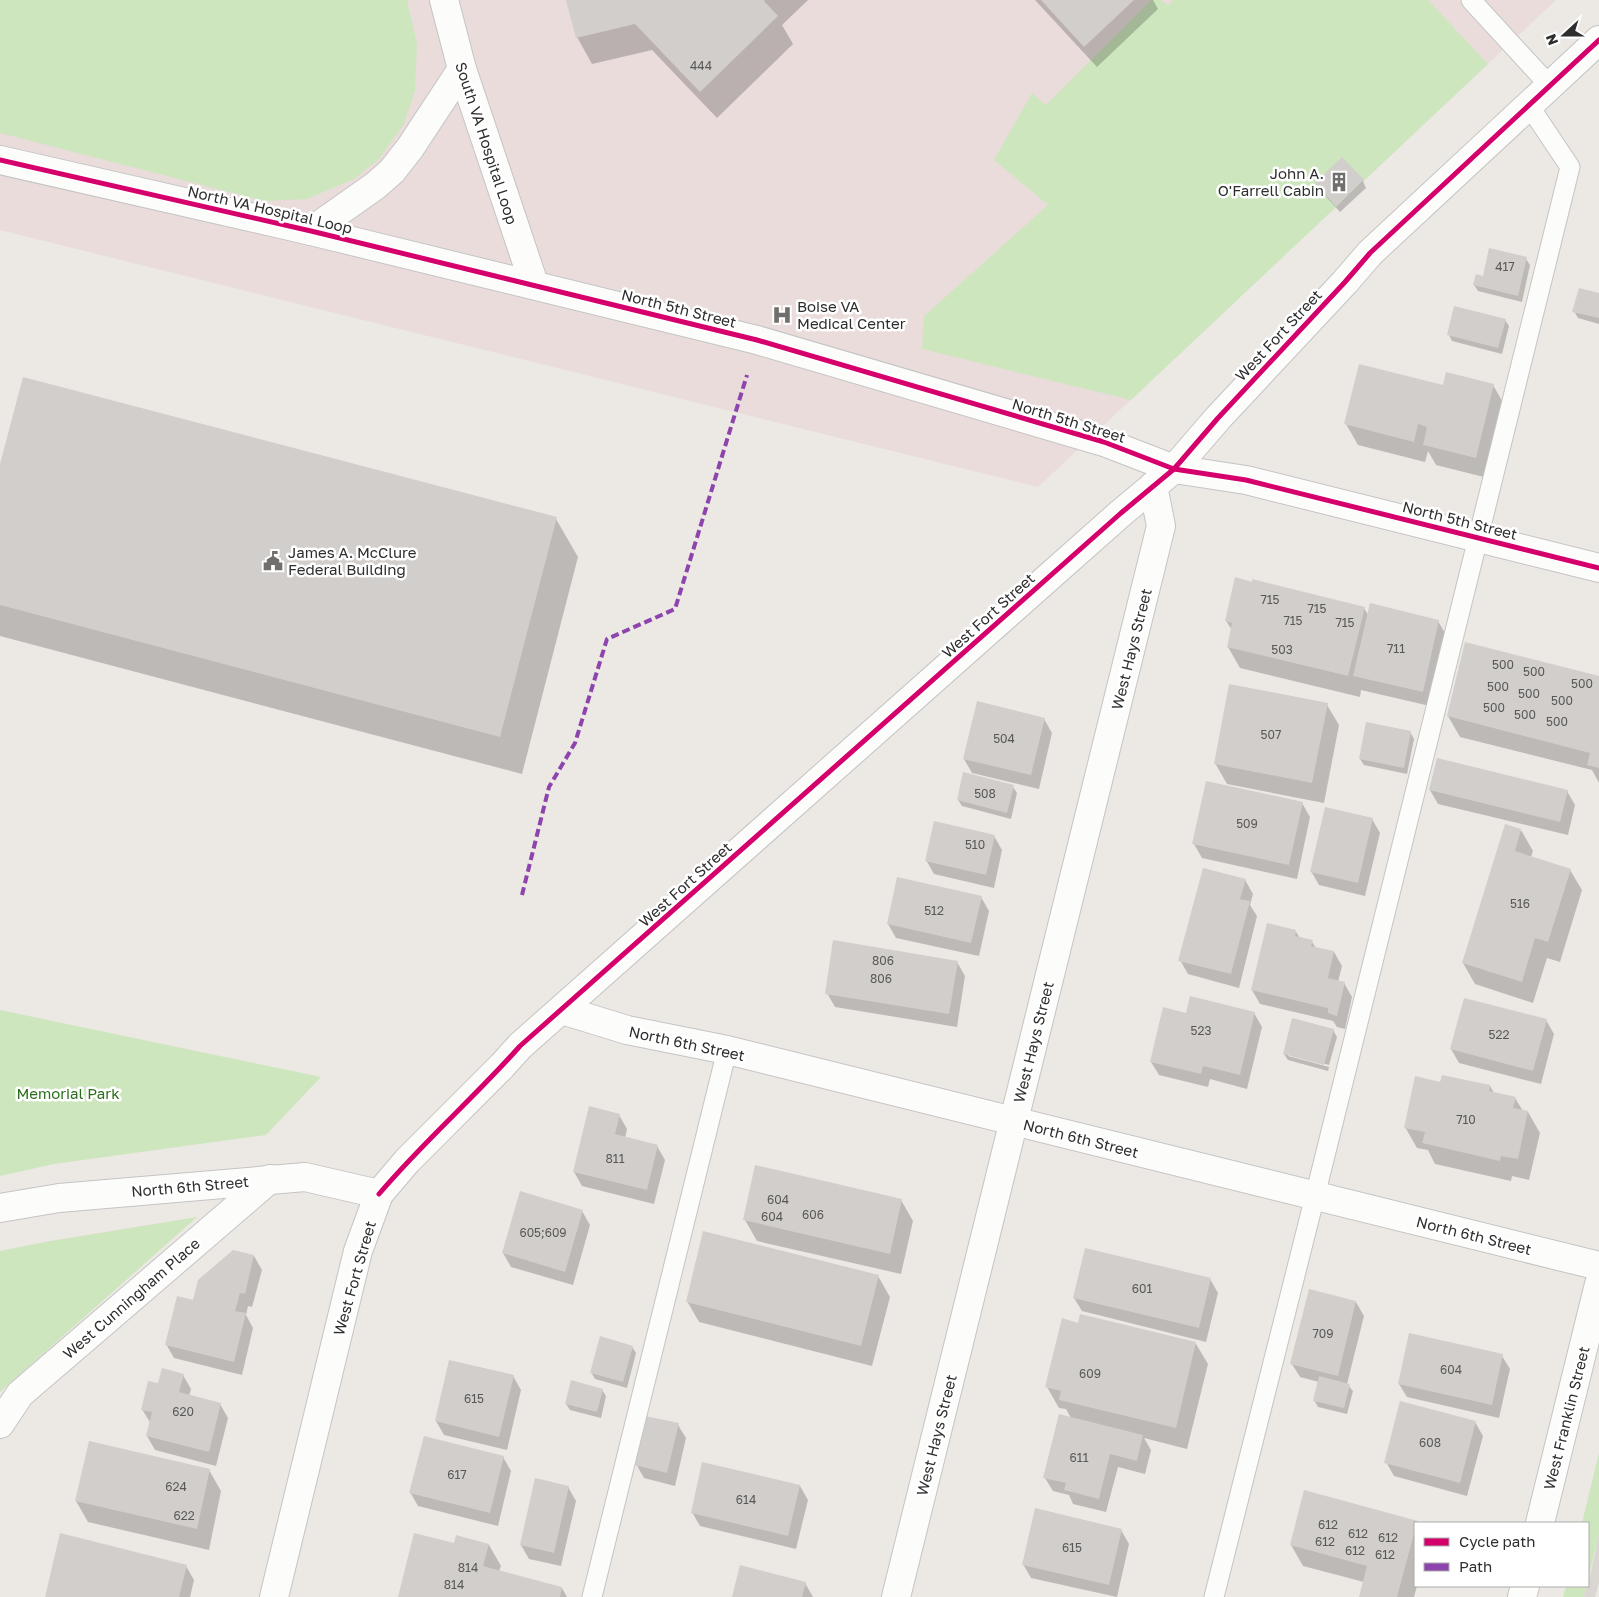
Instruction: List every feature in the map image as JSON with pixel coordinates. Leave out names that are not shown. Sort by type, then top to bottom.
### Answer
[{"type":"street","name":"South VA Hospital Loop","points":[[444,0],[462,69],[534,284]]},
{"type":"street","name":"West Fort Street","points":[[274,1597],[358,1251],[379,1194],[407,1162],[520,1046],[1113,519],[1174,469],[1218,418],[1345,282],[1370,252],[1599,40]]},
{"type":"street","points":[[311,231],[375,186],[392,171],[410,148],[462,69]]},
{"type":"street","name":"North VA Hospital Loop","points":[[0,160],[534,284]]},
{"type":"street","name":"North 5th Street","points":[[534,284],[757,340],[1104,442],[1174,469],[1246,480],[1599,568]]},
{"type":"street","name":"West Hays Street","points":[[896,1597],[1161,526],[1153,486]]},
{"type":"street","name":"North 6th Street","points":[[562,1010],[627,1030],[727,1050],[1599,1266]]},
{"type":"street","name":"North 6th Street","points":[[0,1208],[59,1198],[305,1177],[379,1194]]},
{"type":"street","name":"West Cunningham Place","points":[[0,1424],[20,1394],[270,1179]]},
{"type":"street","name":"West Franklin Street","points":[[1540,1522],[1599,1284]]},
{"type":"lane","points":[[1471,0],[1549,85]]},
{"type":"lane","points":[[1214,1597],[1570,168],[1528,104]]},
{"type":"lane","points":[[592,1597],[727,1050]]},
{"type":"shaded area","name":"Boise VA Medical Center","points":[[0,0],[1556,0],[1038,487],[0,230]]},
{"type":"shaded area","points":[[1599,1534],[1599,1583],[1595,1597],[1584,1597],[1586,1587],[1589,1587]]},
{"type":"green space","points":[[0,0],[407,0],[417,44],[415,90],[404,124],[379,159],[354,179],[307,199],[264,201],[0,133]]},
{"type":"green space","points":[[1151,0],[1161,0],[1168,5],[1173,0],[1428,0],[1488,64],[1131,400],[922,349],[924,316],[1048,205],[994,160],[1032,93],[1046,105]]},
{"type":"green space","name":"Memorial Park","points":[[0,1010],[321,1077],[266,1135],[54,1164],[0,1176]]},
{"type":"green space","points":[[197,1217],[0,1392],[0,1251]]},
{"type":"green space","points":[[1599,1453],[1599,1534],[1589,1576],[1589,1522],[1582,1522]]},
{"type":"green space","points":[[1566,1587],[1586,1587],[1584,1597],[1563,1597]]},
{"type":"building","points":[[566,0],[765,0],[778,16],[700,92],[635,24],[576,38]]},
{"type":"building","points":[[1041,0],[1134,0],[1084,47]]},
{"type":"building","name":"John A. O'Farrell Cabin","points":[[1342,157],[1364,180],[1336,207],[1315,183]]},
{"type":"building","points":[[1489,248],[1527,257],[1518,296],[1473,285],[1476,274],[1483,276]]},
{"type":"building","points":[[1579,288],[1599,293],[1599,318],[1572,312]]},
{"type":"building","points":[[1454,306],[1506,319],[1498,348],[1447,335]]},
{"type":"building","points":[[1359,364],[1443,385],[1446,372],[1494,384],[1476,458],[1423,445],[1427,427],[1418,424],[1414,442],[1344,424]]},
{"type":"building","name":"James A. McClure Federal Building","points":[[23,377],[557,517],[500,737],[0,605],[0,464]]},
{"type":"building","points":[[1235,577],[1252,582],[1252,579],[1365,607],[1348,676],[1227,647],[1232,623],[1225,621]]},
{"type":"building","points":[[1370,603],[1439,620],[1423,692],[1353,676]]},
{"type":"building","points":[[1465,642],[1599,676],[1599,768],[1587,765],[1590,753],[1447,716]]},
{"type":"building","points":[[1229,684],[1328,703],[1312,783],[1214,764]]},
{"type":"building","points":[[977,701],[1045,718],[1031,775],[963,759]]},
{"type":"building","points":[[1366,722],[1411,731],[1404,768],[1359,759]]},
{"type":"building","points":[[1437,758],[1568,790],[1560,822],[1429,790]]},
{"type":"building","points":[[963,772],[1014,785],[1007,813],[957,800]]},
{"type":"building","points":[[1206,781],[1303,802],[1289,865],[1192,844]]},
{"type":"building","points":[[1325,807],[1373,818],[1358,883],[1310,872]]},
{"type":"building","points":[[934,821],[995,835],[986,875],[925,861]]},
{"type":"building","points":[[1505,824],[1521,829],[1515,851],[1571,869],[1548,942],[1535,938],[1522,982],[1462,963]]},
{"type":"building","points":[[1203,868],[1246,879],[1240,899],[1250,901],[1231,974],[1178,961]]},
{"type":"building","points":[[897,877],[982,896],[971,943],[887,924]]},
{"type":"building","points":[[1267,923],[1296,930],[1295,936],[1313,940],[1311,946],[1334,951],[1328,978],[1345,982],[1337,1016],[1328,1013],[1328,1008],[1251,990]]},
{"type":"building","points":[[833,940],[958,961],[949,1014],[825,994]]},
{"type":"building","points":[[1190,996],[1255,1012],[1240,1075],[1203,1066],[1201,1074],[1150,1062],[1163,1007],[1186,1013]]},
{"type":"building","points":[[1464,998],[1547,1019],[1533,1071],[1450,1049]]},
{"type":"building","points":[[1292,1018],[1334,1029],[1324,1065],[1283,1054]]},
{"type":"building","points":[[1442,1075],[1490,1085],[1489,1091],[1516,1097],[1513,1108],[1528,1111],[1518,1159],[1501,1156],[1500,1161],[1422,1143],[1425,1132],[1404,1128],[1415,1076],[1440,1082]]},
{"type":"building","points":[[589,1106],[620,1114],[615,1134],[658,1145],[647,1190],[573,1172]]},
{"type":"building","points":[[755,1165],[902,1199],[890,1254],[743,1220]]},
{"type":"building","points":[[520,1191],[583,1210],[565,1272],[502,1253]]},
{"type":"building","points":[[703,1231],[879,1275],[861,1346],[686,1302]]},
{"type":"building","points":[[1085,1248],[1211,1278],[1199,1328],[1073,1298]]},
{"type":"building","points":[[233,1250],[254,1255],[245,1294],[240,1293],[235,1311],[246,1313],[234,1362],[165,1345],[177,1296],[193,1300],[198,1280]]},
{"type":"building","points":[[1309,1289],[1356,1301],[1338,1376],[1290,1364]]},
{"type":"building","points":[[1080,1314],[1196,1342],[1176,1428],[1059,1400],[1061,1391],[1045,1387],[1062,1318],[1078,1323]]},
{"type":"building","points":[[1409,1333],[1503,1354],[1492,1405],[1398,1384]]},
{"type":"building","points":[[600,1336],[633,1346],[623,1382],[590,1373]]},
{"type":"building","points":[[449,1360],[514,1375],[499,1437],[435,1421]]},
{"type":"building","points":[[162,1368],[184,1374],[179,1392],[221,1403],[209,1452],[146,1436],[152,1412],[141,1410],[148,1381],[158,1383]]},
{"type":"building","points":[[1319,1376],[1350,1384],[1344,1408],[1313,1401]]},
{"type":"building","points":[[571,1380],[603,1389],[597,1412],[565,1404]]},
{"type":"building","points":[[1400,1401],[1476,1421],[1460,1483],[1384,1463]]},
{"type":"building","points":[[1059,1414],[1143,1435],[1137,1461],[1110,1454],[1099,1499],[1064,1490],[1066,1483],[1043,1478]]},
{"type":"building","points":[[645,1416],[679,1423],[667,1473],[634,1465]]},
{"type":"building","points":[[424,1436],[504,1456],[490,1513],[409,1493]]},
{"type":"building","points":[[89,1441],[210,1469],[197,1529],[75,1501]]},
{"type":"building","points":[[702,1462],[800,1485],[788,1536],[691,1513]]},
{"type":"building","points":[[535,1478],[569,1486],[554,1553],[520,1545]]},
{"type":"building","points":[[1304,1490],[1418,1521],[1414,1522],[1414,1534],[1397,1597],[1359,1597],[1367,1566],[1290,1545]]},
{"type":"building","points":[[1035,1508],[1122,1529],[1109,1585],[1022,1565]]},
{"type":"building","points":[[60,1533],[187,1565],[179,1597],[45,1597]]},
{"type":"building","points":[[414,1533],[454,1543],[456,1535],[489,1544],[483,1566],[562,1587],[560,1597],[398,1597]]},
{"type":"building","points":[[740,1565],[806,1582],[802,1597],[732,1597]]},
{"type":"marked path","points":[[522,895],[549,787],[575,743],[607,639],[675,609],[747,375]]},
{"type":"cycle path","points":[[379,1194],[413,1156],[520,1046],[1121,513],[1174,469],[1218,418],[1370,253],[1599,40]]},
{"type":"cycle path","points":[[0,160],[311,231],[757,340],[1104,442],[1174,469],[1246,480],[1599,568]]},
{"type":"place","name":"John A. O'Farrell Cabin","points":[[1339,182]]},
{"type":"place","name":"Boise VA Medical Center","points":[[782,315]]},
{"type":"place","name":"James A. McClure Federal Building","points":[[273,561]]}]
